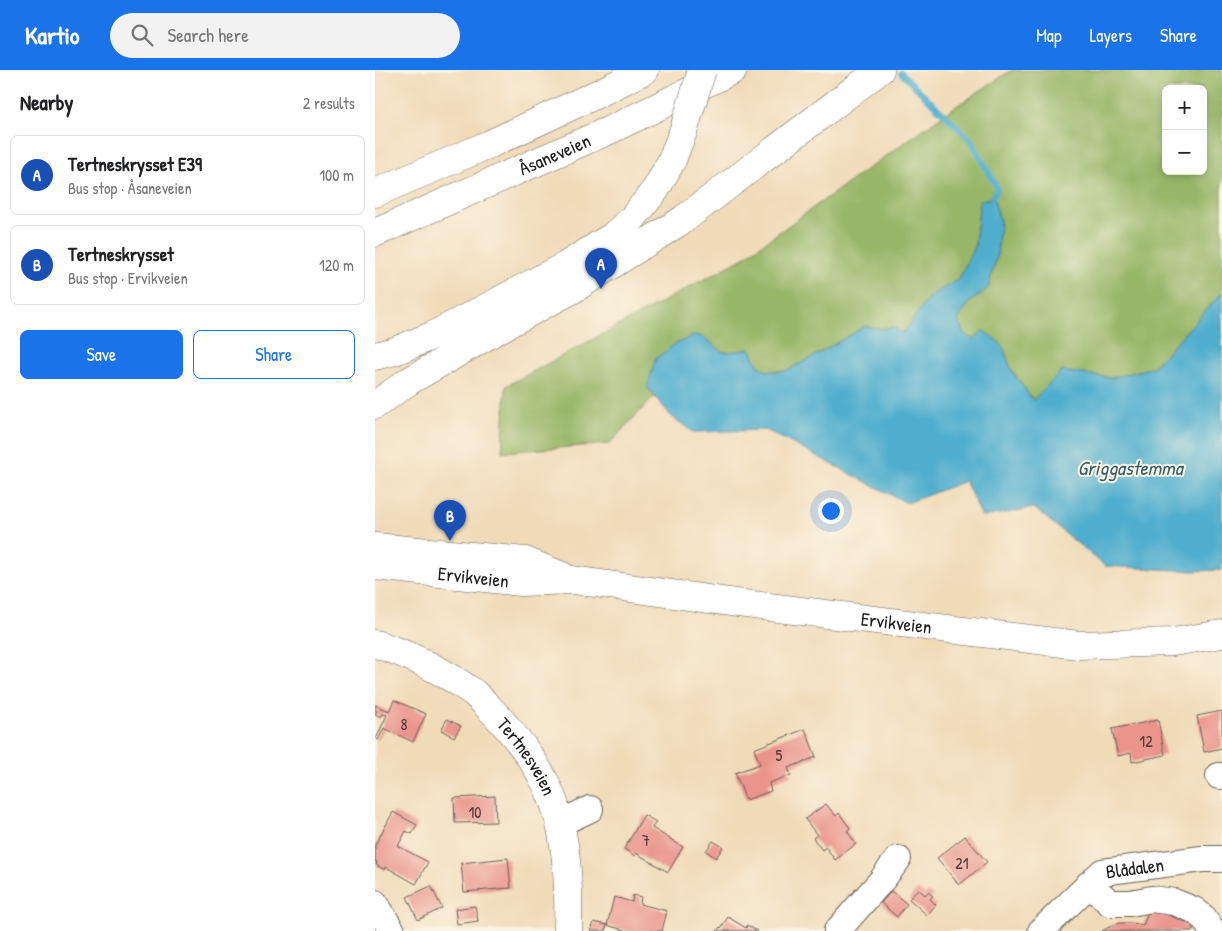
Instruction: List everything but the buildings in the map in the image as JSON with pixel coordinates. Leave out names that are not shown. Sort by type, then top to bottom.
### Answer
[{"type":"main road","name":"Åsaneveien","points":[[375,193],[499,140],[645,70]]},
{"type":"main road","points":[[375,356],[395,351],[434,335],[565,266],[613,236],[632,219],[656,189],[672,160],[684,129],[702,70]]},
{"type":"main road","name":"Åsaneveien","points":[[375,234],[612,129],[733,70]]},
{"type":"main road","points":[[375,405],[409,381],[506,325],[572,290],[684,219],[880,70]]},
{"type":"main road","name":"Ervikveien","points":[[375,547],[525,561],[573,580]]},
{"type":"main road","name":"Ervikveien","points":[[375,566],[521,582],[573,580],[737,603],[1079,645],[1173,642],[1222,634]]},
{"type":"main road","name":"Tertnesveien","points":[[378,643],[439,670],[475,694],[514,734],[529,756],[545,782],[560,823],[567,862],[569,895],[568,931]]},
{"type":"street","points":[[560,823],[590,810]]},
{"type":"street","points":[[837,931],[898,859]]},
{"type":"street","points":[[1212,859],[1222,878]]},
{"type":"street","name":"Blådalen","points":[[1041,931],[1102,872],[1212,859]]},
{"type":"street","points":[[1089,884],[1110,903],[1130,903],[1153,899],[1174,902],[1194,910],[1204,918],[1212,931]]},
{"type":"street","points":[[375,903],[392,931]]},
{"type":"green space","points":[[1012,70],[1222,70],[1222,293],[1153,367],[1111,378],[1062,371],[1033,400],[1012,371],[1002,345],[974,340],[964,334],[958,320],[969,303],[988,288],[997,256],[1000,221],[993,197],[980,201],[975,245],[959,279],[930,296],[903,333],[892,327],[882,329],[865,326],[785,371],[767,371],[758,365],[749,348],[723,352],[703,337],[647,387],[655,397],[609,444],[502,452],[506,386],[740,260],[950,110]]},
{"type":"water","name":"Griggastemma","points":[[993,197],[1000,221],[997,256],[988,288],[969,303],[958,320],[964,334],[974,340],[983,330],[1002,345],[1012,371],[1033,400],[1062,371],[1111,378],[1153,367],[1222,293],[1222,570],[1193,571],[1105,566],[1034,508],[982,517],[965,481],[907,503],[766,430],[693,432],[671,416],[647,387],[656,358],[675,344],[695,335],[703,337],[723,352],[750,348],[758,365],[767,371],[785,371],[865,326],[882,329],[892,327],[903,333],[930,296],[959,279],[975,245],[980,201]]},
{"type":"waterway","points":[[901,73],[971,140],[997,188],[993,197]]},
{"type":"place","name":"Tertneskrysset E39","points":[[601,289]]},
{"type":"place","name":"Tertneskrysset","points":[[450,541]]}]
